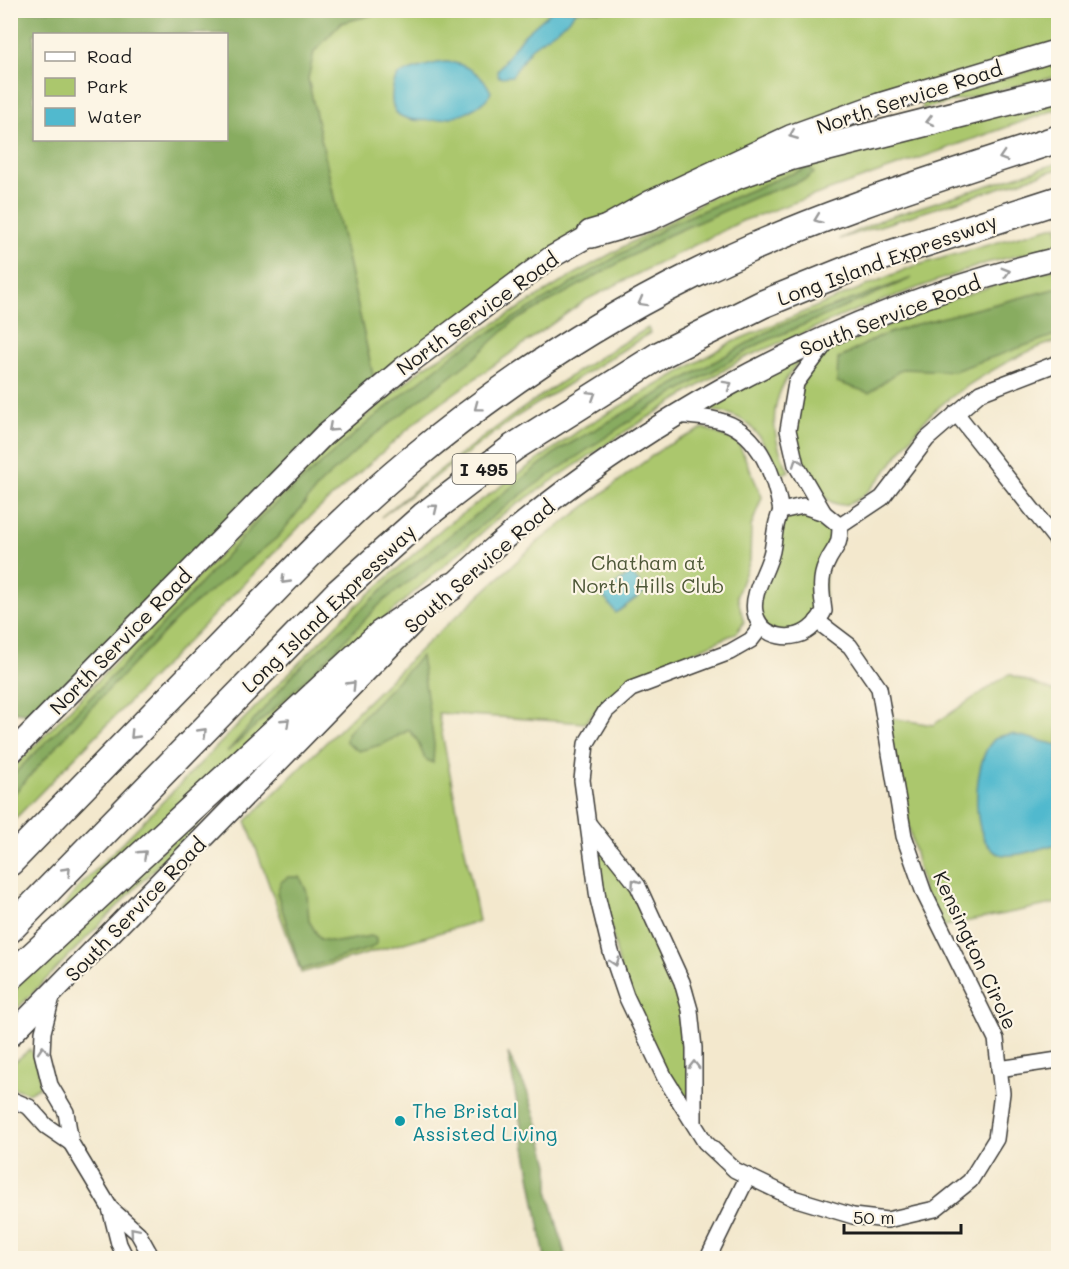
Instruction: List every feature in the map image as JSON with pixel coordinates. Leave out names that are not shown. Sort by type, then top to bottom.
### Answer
[{"type":"highway","points":[[591,234],[650,217],[737,175],[789,157],[1059,89]]},
{"type":"highway","name":"I 495","points":[[10,862],[326,538],[408,462],[508,385],[642,302],[743,251],[795,228],[902,189],[1059,139]]},
{"type":"highway","name":"Long Island Expressway","points":[[10,929],[339,592],[424,516],[514,447],[660,355],[763,304],[868,261],[1059,200]]},
{"type":"highway","points":[[10,977],[381,634],[451,587]]},
{"type":"main road","name":"North Service Road","points":[[10,754],[324,435],[404,367],[520,278],[591,234],[704,174],[798,133],[879,104],[1059,50]]},
{"type":"main road","name":"South Service Road","points":[[10,1036],[399,636],[492,549],[551,501],[607,460],[678,415],[753,372],[833,335],[964,284],[1059,258]]},
{"type":"street","points":[[833,335],[812,358],[796,383],[788,430],[796,465],[824,513],[840,526]]},
{"type":"street","points":[[840,526],[882,498],[927,439],[980,393],[1059,363]]},
{"type":"street","points":[[956,413],[1059,542]]},
{"type":"street","points":[[678,415],[724,422],[747,435],[766,462],[776,484],[781,511],[774,527],[772,550],[756,595],[755,612],[761,627],[776,637],[795,636],[812,628],[824,611],[820,586],[826,564],[840,544],[840,526]]},
{"type":"street","points":[[781,511],[803,506],[824,513]]},
{"type":"street","name":"Kensington Circle","points":[[761,627],[751,640],[730,652],[631,689],[606,711],[586,744],[582,780],[598,899],[622,983],[665,1078],[705,1142],[735,1170],[793,1198],[854,1216],[887,1220],[935,1209],[970,1181],[996,1139],[1002,1093],[996,1039],[924,893],[904,836],[879,688],[850,646],[817,621]]},
{"type":"street","name":"Kensington Circle","points":[[588,822],[638,886],[682,982],[690,1010],[694,1048],[694,1124]]},
{"type":"street","points":[[54,992],[43,1032],[42,1053],[50,1085],[66,1112],[71,1143],[111,1208],[138,1233],[152,1258]]},
{"type":"street","points":[[999,1069],[1059,1060]]},
{"type":"street","points":[[10,1098],[29,1107],[46,1126],[71,1143]]},
{"type":"street","points":[[708,1258],[748,1176]]},
{"type":"street","points":[[111,1208],[118,1244],[126,1258]]},
{"type":"green space","points":[[10,11],[388,11],[341,23],[314,52],[308,79],[376,389],[38,715],[10,711]]},
{"type":"green space","points":[[293,11],[1058,11],[1058,50],[927,89],[651,201],[376,389]]},
{"type":"green space","points":[[1058,62],[1058,76],[922,109],[923,103]]},
{"type":"green space","points":[[1058,96],[1058,109],[742,221],[586,300],[425,414],[303,523],[11,823],[11,770],[300,472],[424,367],[568,278],[733,185]]},
{"type":"green space","points":[[1058,163],[1058,169],[839,239],[883,219]]},
{"type":"green space","points":[[810,167],[814,173],[806,179],[758,196],[669,235],[513,322],[473,359],[369,439],[321,483],[278,537],[183,613],[87,712],[11,797],[11,777],[156,632],[264,514],[373,418],[458,351],[671,224]]},
{"type":"green space","points":[[1058,225],[1058,246],[986,263],[854,311],[742,359],[628,430],[503,514],[396,608],[46,930],[76,890],[347,614],[445,526],[584,427],[732,342],[911,267]]},
{"type":"green space","points":[[1058,268],[1058,341],[1008,362],[973,382],[942,404],[921,425],[882,476],[861,497],[851,503],[838,504],[827,499],[808,474],[796,442],[794,427],[797,400],[803,384],[810,369],[821,356],[829,350],[956,298],[1007,281]]},
{"type":"green space","points":[[912,278],[759,344],[646,410],[526,491],[381,603],[317,669],[227,752],[295,672],[394,579],[559,450],[776,327]]},
{"type":"green space","points":[[1058,288],[1058,334],[954,371],[902,369],[869,393],[837,382],[838,359],[878,337],[917,324]]},
{"type":"green space","points":[[648,328],[650,333],[516,417],[381,517],[510,417],[612,349]]},
{"type":"green space","points":[[804,355],[784,382],[775,410],[774,424],[777,439],[781,455],[789,471],[781,475],[757,435],[740,419],[713,411],[695,410]]},
{"type":"green space","name":"Chatham at North Hills Club","points":[[704,428],[738,442],[762,497],[751,527],[750,560],[737,595],[744,622],[736,633],[635,680],[616,693],[585,723],[438,713],[479,921],[301,973],[246,821],[425,645],[539,541],[664,447]]},
{"type":"green space","points":[[803,506],[840,526],[826,564],[824,611],[795,636],[761,627],[756,595],[781,511]]},
{"type":"green space","points":[[421,656],[434,744],[433,763],[425,759],[417,740],[409,730],[383,744],[359,751],[346,742],[347,733]]},
{"type":"green space","points":[[1009,674],[1058,693],[1058,903],[940,927],[924,893],[884,717],[933,725]]},
{"type":"green space","points":[[214,808],[11,1015],[11,989],[203,812]]},
{"type":"green space","points":[[588,823],[638,886],[687,996],[694,1124],[626,996]]},
{"type":"green space","points":[[288,877],[300,877],[307,892],[309,921],[320,939],[337,942],[371,936],[376,938],[376,944],[371,948],[301,970],[277,893],[281,882]]},
{"type":"green space","points":[[30,1049],[39,1073],[39,1087],[28,1093],[11,1087],[10,1066]]},
{"type":"green space","points":[[508,1053],[527,1091],[540,1130],[549,1165],[549,1194],[566,1258],[545,1258]]},
{"type":"water","points":[[553,10],[582,11],[577,11],[562,26],[532,47],[512,76],[499,77],[497,71],[521,38]]},
{"type":"water","points":[[446,62],[466,67],[478,75],[491,92],[485,100],[465,113],[438,120],[413,120],[398,114],[394,109],[392,98],[398,75]]},
{"type":"water","points":[[631,573],[646,591],[616,613],[602,595]]},
{"type":"water","points":[[1012,734],[1058,745],[1058,844],[1024,853],[1004,855],[992,850],[984,838],[979,823],[977,786],[980,768],[991,743],[998,737]]},
{"type":"place","name":"The Bristal Assisted Living","points":[[400,1121]]}]
